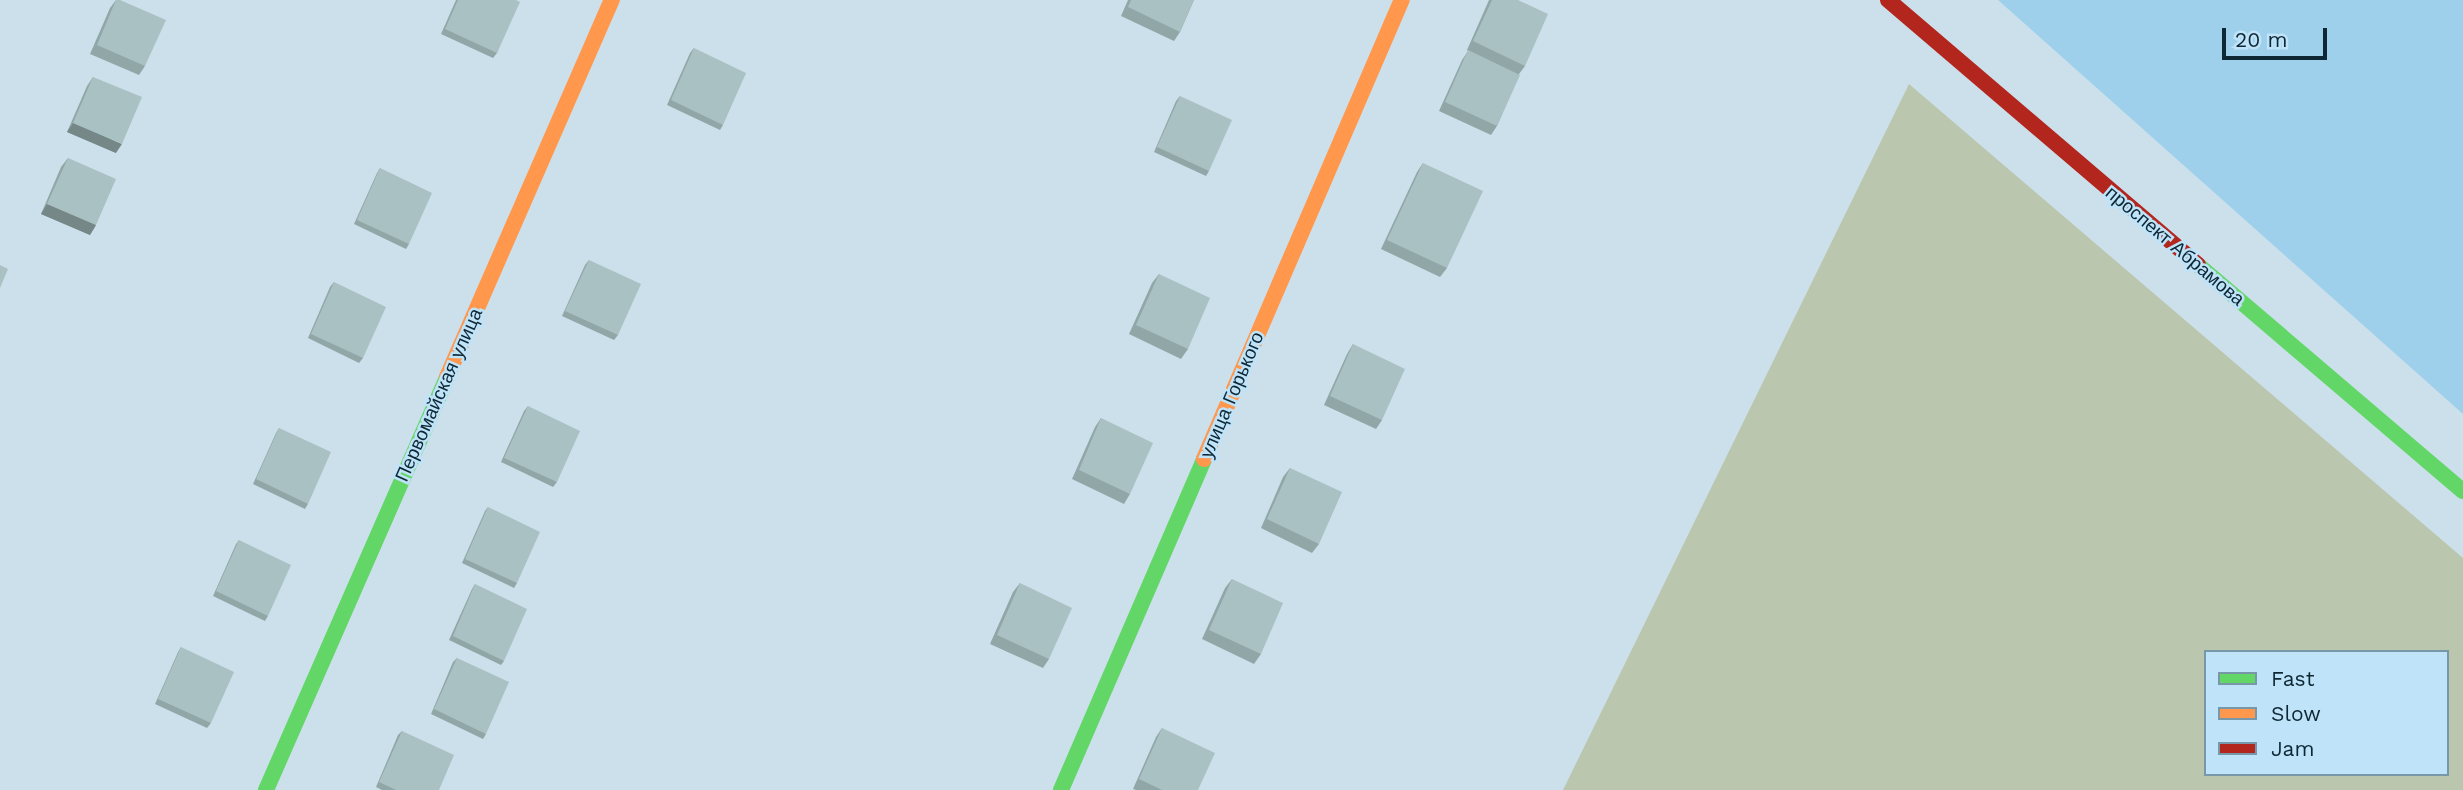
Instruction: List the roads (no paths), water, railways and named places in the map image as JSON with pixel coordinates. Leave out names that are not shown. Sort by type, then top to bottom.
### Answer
[{"type":"street","name":"Первомайская улица","points":[[266,790],[612,0]]},
{"type":"street","name":"улица Горького","points":[[1061,790],[1402,0]]},
{"type":"street","name":"проспект Абрамова","points":[[1888,0],[2463,491]]},
{"type":"water","points":[[1998,0],[2463,0],[2463,414]]}]
